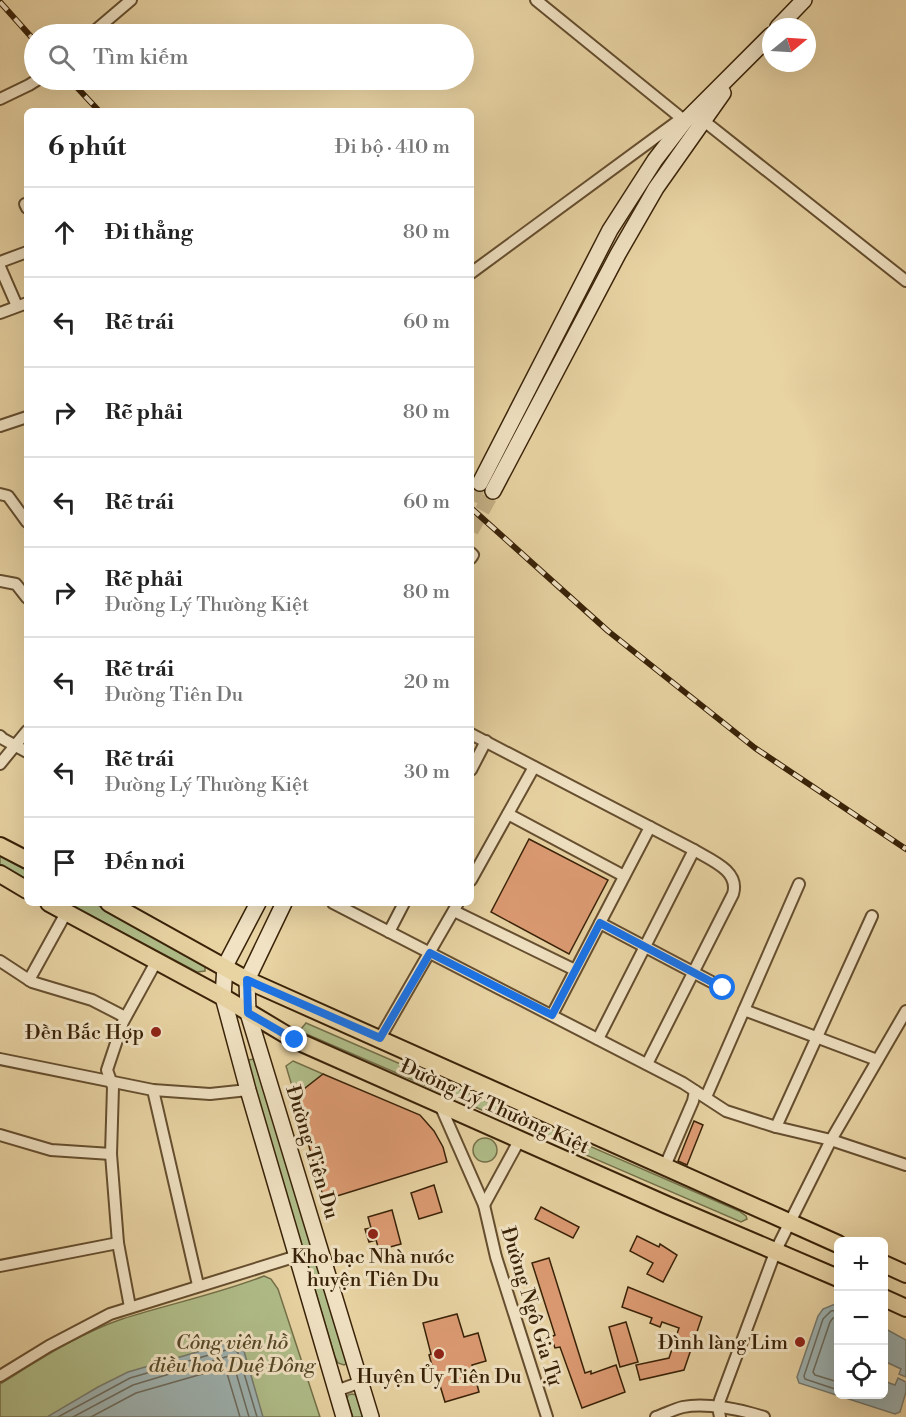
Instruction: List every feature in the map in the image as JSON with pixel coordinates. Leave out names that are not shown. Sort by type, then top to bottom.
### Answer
[{"type":"main road","points":[[787,18],[804,0]]},
{"type":"main road","points":[[744,63],[656,188],[487,487],[610,230],[684,120],[762,44]]},
{"type":"main road","points":[[0,846],[24,858]]},
{"type":"main road","points":[[0,874],[24,888]]},
{"type":"main road","name":"Đường Lý Thường Kiệt","points":[[54,906],[223,997],[295,1040],[440,1106],[834,1276]]},
{"type":"main road","name":"Đường Lý Thường Kiệt","points":[[115,906],[247,980],[834,1242]]},
{"type":"main road","points":[[256,906],[225,966],[223,997],[248,1090],[345,1417]]},
{"type":"main road","name":"Đường Tiên Du","points":[[283,906],[247,980],[248,1013],[371,1417]]},
{"type":"main road","points":[[888,1266],[906,1274]]},
{"type":"main road","points":[[888,1300],[906,1308]]},
{"type":"street","points":[[103,24],[131,0]]},
{"type":"street","points":[[474,271],[684,120],[536,0]]},
{"type":"street","points":[[0,99],[24,88]]},
{"type":"street","points":[[704,121],[906,281]]},
{"type":"street","points":[[0,262],[24,253]]},
{"type":"street","points":[[0,267],[22,305],[0,313]]},
{"type":"street","points":[[0,426],[24,418]]},
{"type":"street","points":[[0,494],[8,496],[24,518]]},
{"type":"street","points":[[0,581],[16,584],[24,594]]},
{"type":"street","points":[[0,764],[24,734]]},
{"type":"street","points":[[474,735],[693,850],[732,876],[735,886],[647,1064]]},
{"type":"street","points":[[0,736],[24,751]]},
{"type":"street","points":[[474,764],[486,741]]},
{"type":"street","points":[[476,860],[508,814],[534,767]]},
{"type":"street","points":[[508,814],[624,876]]},
{"type":"street","points":[[552,1015],[650,827]]},
{"type":"street","points":[[598,1039],[693,850]]},
{"type":"street","points":[[706,1097],[799,884]]},
{"type":"street","points":[[339,906],[647,1064],[706,1097],[726,1111],[776,1127],[831,1140],[906,1165]]},
{"type":"street","points":[[389,932],[402,906]]},
{"type":"street","points":[[380,1038],[456,907],[576,970]]},
{"type":"street","points":[[29,980],[66,913]]},
{"type":"street","points":[[776,1127],[872,916]]},
{"type":"street","points":[[600,923],[723,988]]},
{"type":"street","points":[[0,961],[29,980],[92,1000],[125,1017]]},
{"type":"street","points":[[130,1307],[118,1243],[111,1154],[113,1088],[107,1070],[125,1017],[156,962]]},
{"type":"street","points":[[744,1010],[877,1060]]},
{"type":"street","points":[[719,1412],[776,1250],[831,1140],[906,1011]]},
{"type":"street","points":[[0,1059],[153,1090],[210,1094],[248,1090]]},
{"type":"street","points":[[153,1090],[198,1285]]},
{"type":"street","points":[[665,1166],[693,1101],[695,1091]]},
{"type":"street","name":"Đường Ngô Gia Tự","points":[[440,1106],[484,1205],[496,1257],[547,1417]]},
{"type":"street","points":[[0,1135],[51,1150],[111,1154]]},
{"type":"street","name":"Đường Ngô Gia Tự","points":[[484,1205],[520,1139]]},
{"type":"street","points":[[0,1266],[118,1243]]},
{"type":"street","points":[[0,1376],[49,1346],[110,1314],[297,1256]]},
{"type":"street","points":[[336,1390],[361,1382]]},
{"type":"street","points":[[656,1417],[686,1406],[719,1412],[743,1411],[764,1417]]},
{"type":"green space","points":[[0,852],[24,865],[24,878],[0,865]]},
{"type":"green space","points":[[73,906],[100,906],[201,961],[205,966],[205,971],[197,972]]},
{"type":"green space","points":[[306,1023],[739,1211],[747,1219],[741,1222],[304,1033],[301,1029]]},
{"type":"green space","points":[[254,1059],[347,1357],[347,1363],[344,1365],[338,1363],[335,1357],[247,1062]]},
{"type":"green space","points":[[293,1061],[323,1074],[295,1096],[286,1066]]},
{"type":"green space","points":[[485,1138],[490,1139],[496,1145],[496,1155],[490,1161],[485,1162],[480,1161],[474,1155],[473,1150],[474,1145],[480,1139]]},
{"type":"green space","name":"Công viên hồ điều hoà Duệ Đông","points":[[264,1276],[271,1279],[278,1289],[320,1417],[0,1417],[0,1384],[74,1340],[122,1319]]},
{"type":"green space","points":[[348,1395],[356,1395],[363,1417],[353,1417],[347,1399]]},
{"type":"water","points":[[834,1304],[834,1394],[799,1383],[797,1377],[818,1316],[823,1309]]},
{"type":"water","points":[[888,1330],[906,1340],[906,1377],[899,1374],[901,1369],[888,1363]]},
{"type":"water","points":[[235,1341],[244,1351],[263,1417],[47,1417],[128,1372]]},
{"type":"water","points":[[898,1378],[906,1382],[906,1392],[900,1412],[895,1414],[849,1399],[888,1399],[888,1382],[895,1385]]},
{"type":"building","points":[[529,839],[608,880],[569,954],[491,912]]},
{"type":"building","points":[[323,1074],[420,1115],[434,1131],[443,1147],[447,1162],[324,1200],[295,1096]]},
{"type":"building","points":[[694,1121],[703,1125],[687,1165],[678,1161]]},
{"type":"building","points":[[434,1185],[442,1212],[419,1219],[411,1193]]},
{"type":"building","points":[[541,1207],[579,1227],[573,1238],[535,1219]]},
{"type":"building","points":[[392,1210],[401,1244],[379,1250],[376,1240],[369,1242],[365,1229],[371,1228],[368,1217]]},
{"type":"building","points":[[637,1236],[659,1247],[660,1244],[677,1255],[663,1282],[647,1274],[653,1263],[630,1251]]},
{"type":"building","points":[[549,1258],[585,1373],[591,1371],[591,1374],[616,1365],[625,1392],[582,1408],[560,1347],[555,1348],[551,1337],[555,1335],[532,1263]]},
{"type":"building","points":[[628,1287],[702,1317],[684,1370],[640,1380],[636,1365],[669,1358],[679,1328],[662,1322],[660,1327],[650,1323],[652,1318],[622,1307]]},
{"type":"building","points":[[457,1314],[464,1337],[478,1333],[486,1361],[472,1365],[479,1392],[445,1402],[429,1355],[431,1354],[423,1323]]},
{"type":"building","points":[[626,1322],[638,1362],[620,1367],[609,1327]]},
{"type":"tunnel","points":[[474,494],[480,483]]},
{"type":"tunnel","points":[[474,526],[493,491]]},
{"type":"railway","points":[[0,2],[24,29]]},
{"type":"railway","points":[[79,90],[96,108]]},
{"type":"railway","points":[[474,511],[608,631],[755,748],[906,849]]},
{"type":"place","name":"Đền Bắc Hợp","points":[[156,1032]]},
{"type":"place","name":"Kho bạc Nhà nước huyện Tiên Du","points":[[373,1234]]},
{"type":"place","name":"Đình làng Lim","points":[[800,1342]]},
{"type":"place","name":"Huyện Ủy Tiên Du","points":[[439,1354]]},
{"type":"route","points":[[295,1040],[248,1013],[247,980],[380,1038],[430,953],[552,1015],[600,923],[723,988]]}]
